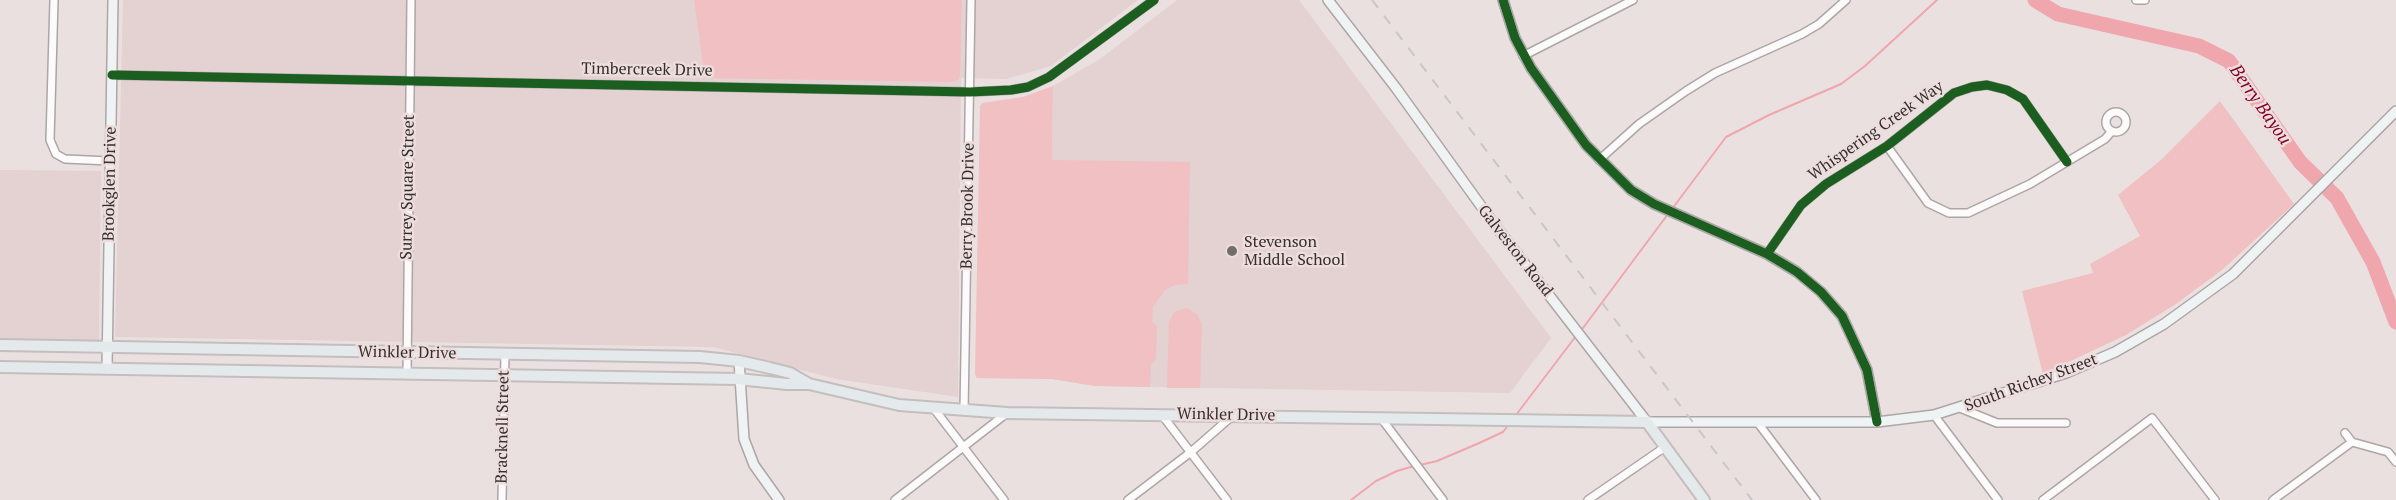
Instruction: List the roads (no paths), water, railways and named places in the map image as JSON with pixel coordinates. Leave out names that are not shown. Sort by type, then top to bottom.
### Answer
[{"type":"main road","name":"Brookglen Drive","points":[[106,369],[113,0]]},
{"type":"main road","name":"Galveston Road","points":[[1328,0],[1396,88],[1445,159],[1704,500]]},
{"type":"main road","points":[[1503,0],[1508,20],[1523,56],[1586,145],[1631,190],[1653,204],[1767,254],[1797,272],[1821,292],[1842,316],[1867,370],[1877,422]]},
{"type":"main road","name":"South Richey Street","points":[[1647,422],[1877,422],[1934,415],[2066,373],[2115,352],[2164,324],[2233,274],[2396,111]]},
{"type":"main road","name":"Winkler Drive","points":[[0,345],[700,357],[739,361],[790,373],[809,384]]},
{"type":"main road","points":[[305,351],[305,372]]},
{"type":"main road","points":[[739,361],[738,379],[744,439],[754,465],[779,500]]},
{"type":"main road","name":"Winkler Drive","points":[[0,367],[738,379],[809,384],[899,405],[935,410],[1647,422]]},
{"type":"street","points":[[54,0],[51,141],[56,154],[65,159],[110,161]]},
{"type":"street","name":"Surrey Square Street","points":[[407,374],[411,0]]},
{"type":"street","name":"Berry Brook Drive","points":[[964,411],[971,0]]},
{"type":"street","name":"Timbercreek Drive","points":[[112,75],[970,92],[1028,87],[1048,77],[1154,0]]},
{"type":"street","points":[[1523,56],[1634,0]]},
{"type":"street","points":[[1599,160],[1639,124],[1686,91],[1715,73],[1803,34],[1819,24],[1846,0]]},
{"type":"street","points":[[2136,0],[2145,0]]},
{"type":"street","name":"Whispering Creek Way","points":[[1767,254],[1801,205],[1826,184],[1887,146],[1954,93],[1987,86],[2007,90],[2023,99],[2067,162]]},
{"type":"street","points":[[1887,146],[1921,196],[1940,211],[1968,213],[2067,162],[2105,139],[2112,131]]},
{"type":"street","name":"Bracknell Street","points":[[502,500],[505,354]]},
{"type":"street","points":[[1960,408],[1997,423],[2066,423]]},
{"type":"street","points":[[935,410],[1004,500]]},
{"type":"street","points":[[895,500],[965,448],[1007,413]]},
{"type":"street","points":[[1162,415],[1227,500]]},
{"type":"street","points":[[1128,500],[1191,452],[1233,415]]},
{"type":"street","points":[[1934,415],[1998,500]]},
{"type":"street","points":[[1381,418],[1443,500]]},
{"type":"street","points":[[2043,500],[2152,418],[2215,500]]},
{"type":"street","points":[[1758,423],[1816,500]]},
{"type":"street","points":[[2345,433],[2352,442],[2388,452],[2396,462]]},
{"type":"street","points":[[2273,500],[2352,442]]},
{"type":"street","points":[[1588,500],[1665,447]]},
{"type":"waterway","points":[[1672,209],[1726,137],[1769,115],[1841,84],[1865,66],[1937,0]]},
{"type":"waterway","name":"Berry Bayou","points":[[2035,0],[2058,14],[2199,46],[2229,61],[2300,162],[2337,198],[2373,262],[2396,322]]},
{"type":"waterway","points":[[1580,332],[1668,214]]},
{"type":"waterway","points":[[1516,415],[1576,336]]},
{"type":"waterway","points":[[1420,465],[1437,461],[1477,444],[1503,432],[1509,424]]},
{"type":"waterway","points":[[1351,500],[1376,481],[1414,466]]},
{"type":"railway","points":[[1372,0],[1752,500]]},
{"type":"place","name":"Stevenson Middle School","points":[[1232,251]]}]
